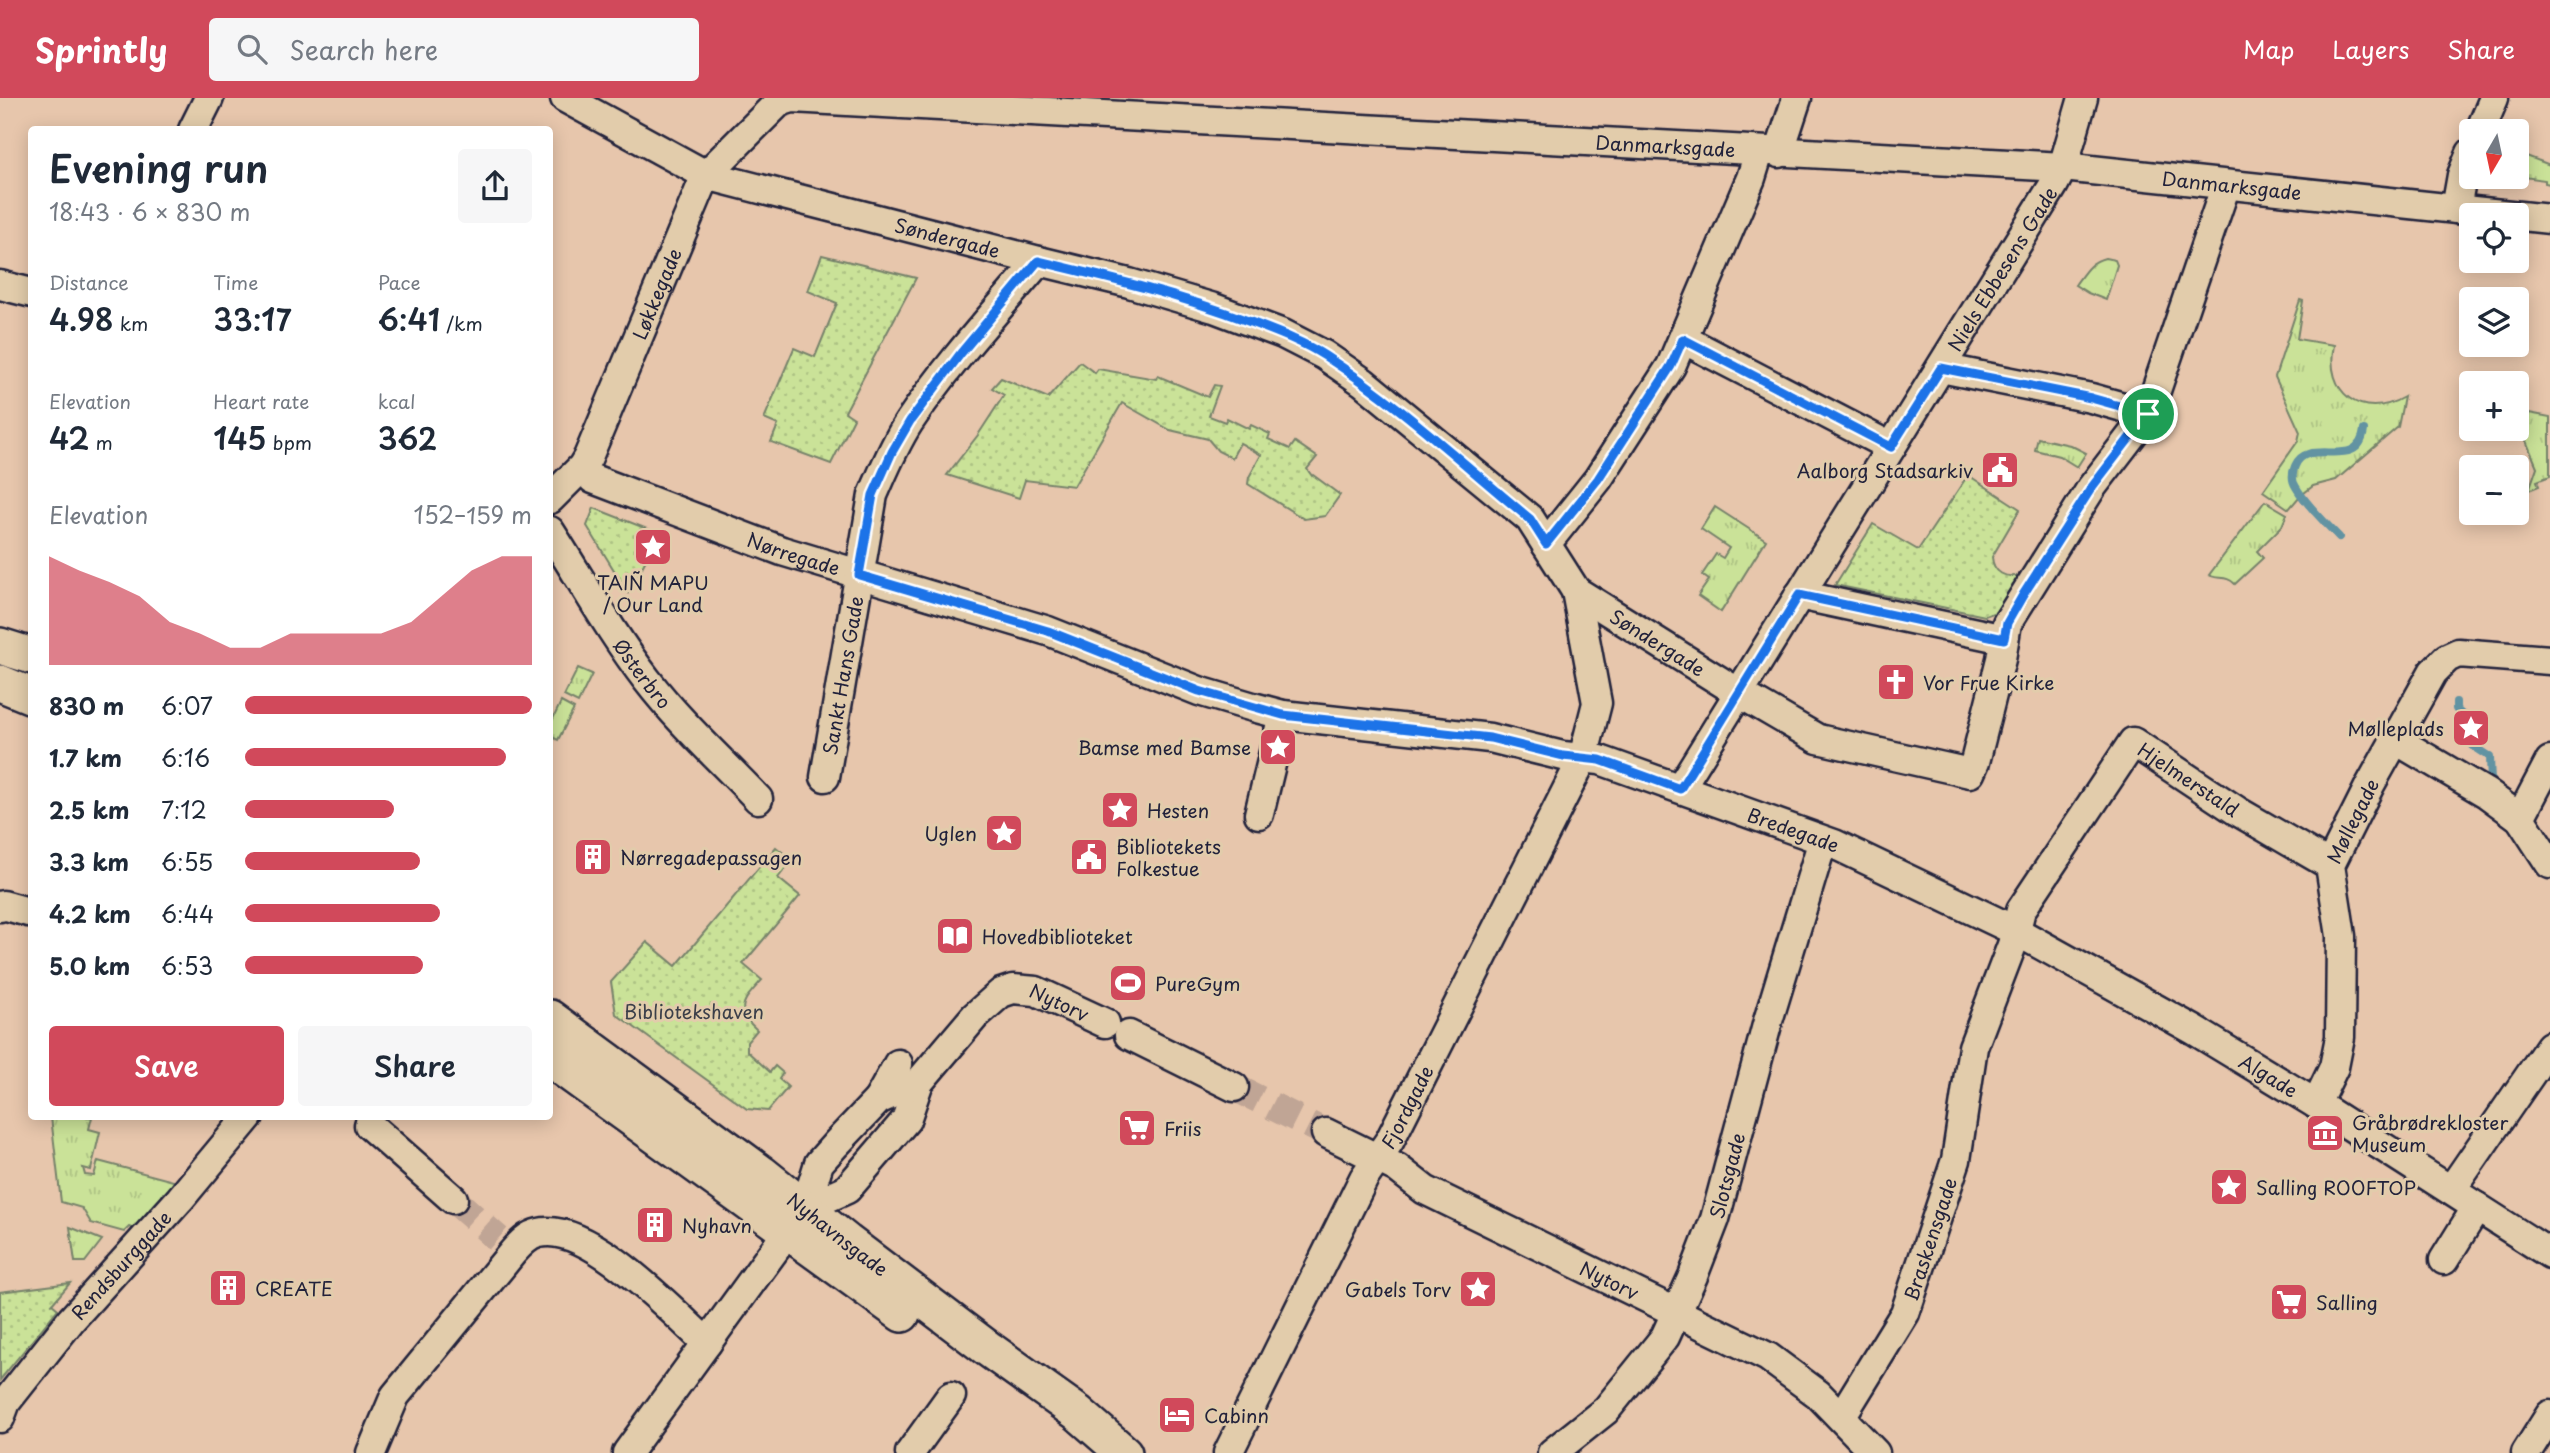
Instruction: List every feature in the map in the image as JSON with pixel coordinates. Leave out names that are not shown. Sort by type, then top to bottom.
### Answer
[{"type":"main road","points":[[0,646],[28,655]]},
{"type":"main road","points":[[0,683],[28,694]]},
{"type":"main road","name":"Nyhavnsgade","points":[[553,1020],[797,1220],[1064,1432],[1086,1453]]},
{"type":"main road","name":"Nyhavnsgade","points":[[553,1061],[965,1332],[1078,1413],[1124,1453]]},
{"type":"street","points":[[195,126],[209,98]]},
{"type":"street","name":"Søndergade","points":[[565,98],[706,175],[1129,283],[1214,308],[1283,334],[1324,355],[1363,382],[1530,519],[1576,591],[1597,703],[1573,757]]},
{"type":"street","name":"Danmarksgade","points":[[778,100],[792,98],[2063,167],[2550,219]]},
{"type":"street","points":[[1546,544],[1598,479],[1671,366],[1751,178],[1769,153],[1797,98]]},
{"type":"street","name":"Niels Ebbesens Gade","points":[[1680,789],[2063,167],[2083,98]]},
{"type":"street","name":"Løkkegade","points":[[553,496],[582,467],[588,457],[706,175],[778,100]]},
{"type":"street","points":[[2485,119],[2493,101]]},
{"type":"street","points":[[1799,595],[2004,639],[2007,623],[2023,595],[2092,487],[2148,414],[2227,185]]},
{"type":"street","points":[[2456,209],[2460,189]]},
{"type":"street","name":"Sankt Hans Gade","points":[[825,777],[873,495],[892,452],[910,421],[961,353],[1038,261]]},
{"type":"street","points":[[0,285],[28,292]]},
{"type":"street","points":[[1683,339],[1891,447]]},
{"type":"street","points":[[1941,368],[2091,398],[2148,414]]},
{"type":"street","name":"Nørregade","points":[[593,479],[782,551],[1048,631],[1199,691],[1283,715],[1490,738],[1573,757]]},
{"type":"street","name":"Østerbro","points":[[553,542],[648,681],[704,745],[758,799]]},
{"type":"street","name":"Søndergade","points":[[1576,591],[1818,739],[1970,774],[1979,749],[2004,639]]},
{"type":"street","name":"Møllegade","points":[[2316,1104],[2334,1067],[2340,1037],[2341,936],[2330,865],[2370,785],[2433,672],[2447,658],[2458,653],[2550,660]]},
{"type":"street","points":[[1259,814],[1283,715]]},
{"type":"street","points":[[2396,740],[2486,793],[2520,818],[2550,864]]},
{"type":"street","name":"Hjelmerstald","points":[[2016,931],[2021,910],[2133,741],[2237,811],[2330,865]]},
{"type":"street","name":"Bredegade","points":[[1573,757],[1600,760],[1834,844],[2016,931]]},
{"type":"street","name":"Fjordgade","points":[[1228,1453],[1364,1178],[1378,1159],[1501,923],[1573,757]]},
{"type":"street","points":[[2520,818],[2550,761]]},
{"type":"street","name":"Slotsgade","points":[[1552,1453],[1606,1410],[1665,1337],[1715,1219],[1768,1021],[1819,853]]},
{"type":"street","points":[[0,907],[3,905],[28,912]]},
{"type":"street","name":"Braskensgade","points":[[1841,1417],[1905,1313],[1956,1160],[1973,1047],[2016,931]]},
{"type":"street","name":"Algade","points":[[2016,931],[2194,1030],[2316,1104],[2550,1254]]},
{"type":"street","name":"Nytorv","points":[[918,1081],[984,1006],[1001,993],[1013,989],[1046,994],[1234,1087]]},
{"type":"street","points":[[2451,1190],[2550,1045]]},
{"type":"street","points":[[627,1453],[797,1220],[819,1163],[878,1100],[918,1081]]},
{"type":"street","points":[[797,1220],[847,1188],[906,1120],[918,1081]]},
{"type":"street","name":"Rendsburggade","points":[[0,1418],[6,1402],[71,1320],[180,1199],[246,1120]]},
{"type":"street","points":[[369,1125],[453,1199]]},
{"type":"street","name":"Nytorv","points":[[1326,1133],[1396,1168],[1425,1190],[1768,1357],[1818,1394],[1875,1453]]},
{"type":"street","points":[[2444,1260],[2477,1207]]},
{"type":"street","points":[[371,1453],[395,1396],[505,1245],[535,1233],[551,1231],[575,1237],[597,1250],[645,1285],[707,1343]]},
{"type":"street","points":[[910,1453],[951,1396]]},
{"type":"street","points":[[2526,1453],[2550,1415]]},
{"type":"green space","points":[[2529,157],[2550,165],[2550,184],[2545,183],[2545,180],[2529,178]]},
{"type":"green space","points":[[822,255],[916,278],[845,412],[854,418],[831,464],[771,442],[778,425],[764,419],[794,348],[815,357],[837,303],[808,291]]},
{"type":"green space","points":[[2105,258],[2115,260],[2117,265],[2106,300],[2075,285],[2091,265]]},
{"type":"green space","points":[[2300,300],[2303,301],[2297,339],[2334,345],[2332,362],[2335,376],[2340,389],[2349,398],[2360,404],[2374,406],[2388,404],[2404,397],[2398,427],[2336,480],[2313,486],[2289,509],[2263,491],[2298,441],[2300,432],[2275,377]]},
{"type":"green space","points":[[1080,362],[1095,373],[1098,369],[1156,379],[1158,376],[1208,397],[1214,385],[1220,386],[1209,416],[1225,422],[1227,418],[1249,429],[1251,425],[1270,434],[1268,439],[1290,449],[1295,442],[1317,457],[1307,469],[1312,476],[1340,495],[1325,516],[1304,519],[1248,484],[1261,455],[1240,443],[1232,458],[1218,451],[1208,439],[1170,430],[1122,403],[1074,486],[1025,480],[1019,498],[947,475],[1004,395],[992,388],[1001,378],[1048,398]]},
{"type":"green space","points":[[2529,413],[2550,417],[2550,476],[2537,481],[2539,486],[2529,490],[2537,467],[2526,441],[2529,441]]},
{"type":"green space","points":[[2038,438],[2070,445],[2086,453],[2077,467],[2059,456],[2035,450]]},
{"type":"green space","points":[[1968,475],[2020,509],[1992,557],[2001,574],[2020,575],[1996,612],[1985,616],[1835,585],[1873,524],[1918,550]]},
{"type":"green space","points":[[2265,501],[2287,514],[2282,526],[2257,551],[2263,558],[2235,584],[2229,579],[2209,575]]},
{"type":"green space","points":[[1715,507],[1766,540],[1721,612],[1698,596],[1709,580],[1702,575],[1716,554],[1723,558],[1729,548],[1701,529]]},
{"type":"green space","points":[[594,508],[660,534],[628,593],[587,526]]},
{"type":"green space","points":[[578,668],[592,674],[578,703],[564,696]]},
{"type":"green space","points":[[561,702],[574,709],[558,740],[553,738],[553,719]]},
{"type":"green space","name":"Bibliotekshaven","points":[[776,847],[792,860],[778,878],[800,896],[743,964],[762,980],[750,993],[744,1005],[745,1016],[757,1030],[747,1042],[747,1051],[770,1072],[775,1066],[783,1073],[779,1079],[788,1087],[768,1111],[747,1109],[616,1014],[611,982],[647,942],[676,966]]},
{"type":"green space","points":[[51,1120],[91,1120],[89,1129],[100,1132],[91,1170],[83,1168],[85,1175],[94,1176],[98,1161],[181,1183],[173,1194],[163,1193],[157,1214],[150,1209],[134,1230],[129,1227],[124,1232],[91,1223],[82,1208],[61,1202]]},
{"type":"green space","points":[[70,1227],[102,1240],[85,1262],[75,1262]]},
{"type":"green space","points":[[70,1283],[52,1304],[58,1309],[0,1380],[0,1292]]},
{"type":"waterway","points":[[2339,537],[2300,494],[2294,482],[2293,471],[2301,457],[2310,453],[2353,449],[2360,443],[2364,430]]},
{"type":"waterway","points":[[2456,702],[2456,709],[2474,726],[2473,746],[2490,757],[2491,783]]},
{"type":"tunnel","points":[[1234,1087],[1326,1133]]},
{"type":"tunnel","points":[[453,1199],[498,1239]]},
{"type":"place","name":"Aalborg Stadsarkiv","points":[[2000,470]]},
{"type":"place","name":"TAIÑ MAPU / Our Land","points":[[653,547]]},
{"type":"place","name":"Vor Frue Kirke","points":[[1896,682]]},
{"type":"place","name":"Mølleplads","points":[[2471,728]]},
{"type":"place","name":"Bamse med Bamse","points":[[1278,747]]},
{"type":"place","name":"Hesten","points":[[1120,810]]},
{"type":"place","name":"Uglen","points":[[1004,833]]},
{"type":"place","name":"Nørregadepassagen","points":[[593,857]]},
{"type":"place","name":"Bibliotekets Folkestue","points":[[1089,857]]},
{"type":"place","name":"Hovedbiblioteket","points":[[955,936]]},
{"type":"place","name":"PureGym","points":[[1128,983]]},
{"type":"place","name":"Friis","points":[[1137,1128]]},
{"type":"place","name":"Gråbrødrekloster Museum","points":[[2325,1133]]},
{"type":"place","name":"Salling ROOFTOP","points":[[2229,1187]]},
{"type":"place","name":"Nyhavn","points":[[655,1225]]},
{"type":"place","name":"CREATE","points":[[228,1288]]},
{"type":"place","name":"Gabels Torv","points":[[1478,1289]]},
{"type":"place","name":"Salling","points":[[2289,1302]]},
{"type":"place","name":"Cabinn","points":[[1177,1415]]},
{"type":"route","points":[[1038,261],[1129,283],[1214,308],[1283,334],[1324,355],[1363,382],[1530,519],[1546,544],[1598,479],[1671,366],[1683,339],[1891,447],[1941,368],[2091,398],[2148,414],[2092,487],[2023,595],[2007,623],[2004,639],[1799,595],[1680,789],[1600,760],[1563,756],[1490,738],[1283,715],[1199,691],[1048,631],[859,575],[873,495],[892,452],[910,421],[961,353],[1038,261]]}]
